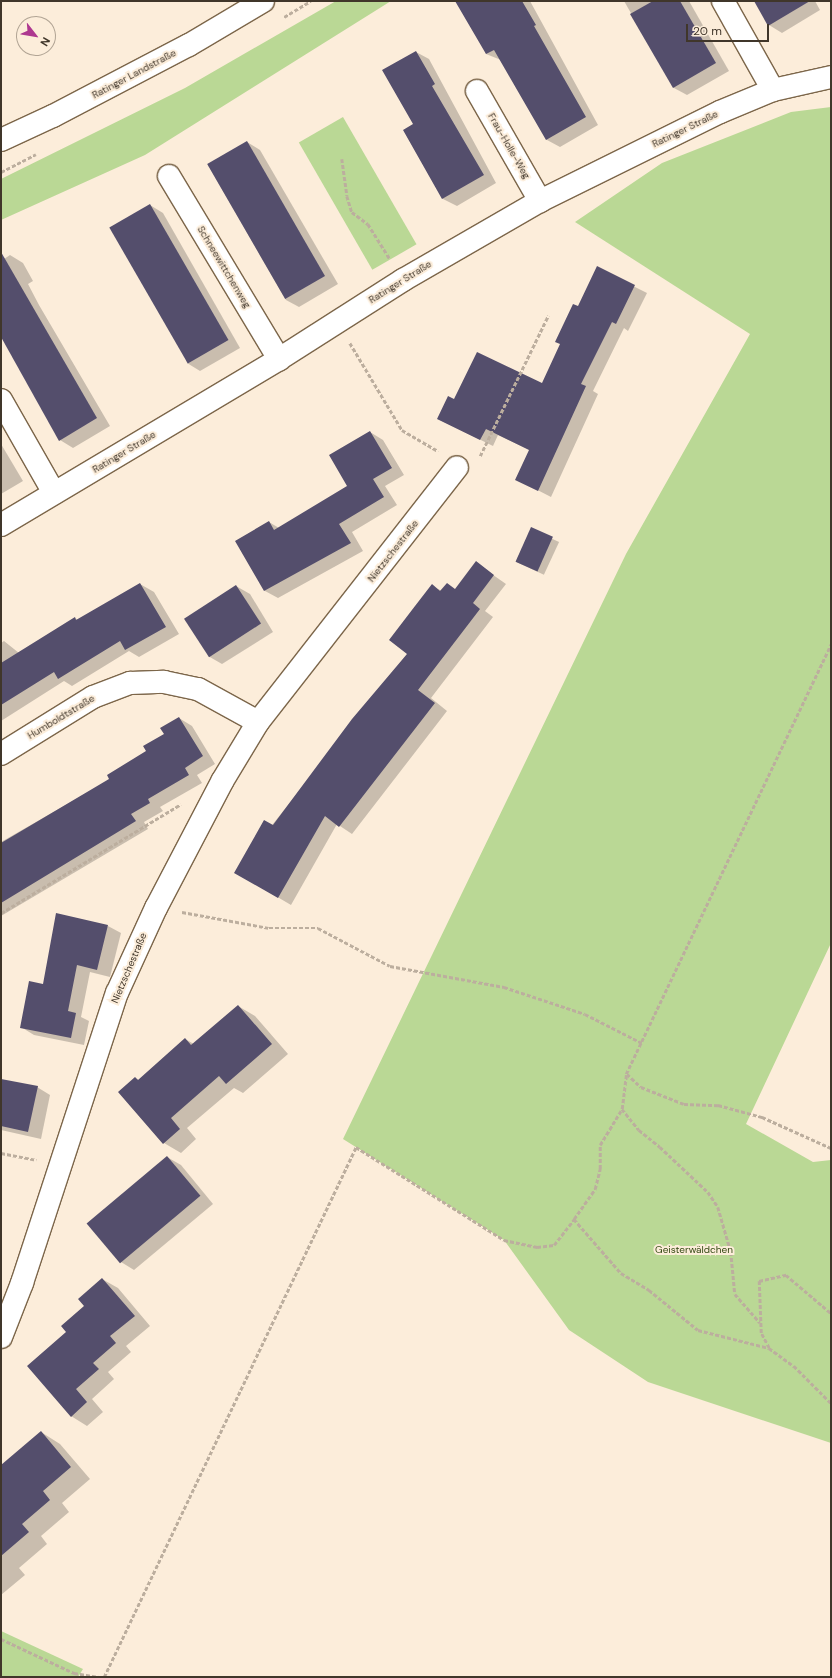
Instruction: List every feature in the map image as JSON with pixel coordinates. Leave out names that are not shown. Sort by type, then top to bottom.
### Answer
[{"type":"street","name":"Ratinger Landstraße","points":[[1,140],[53,116],[189,45],[263,1]]},
{"type":"street","points":[[723,1],[773,90]]},
{"type":"street","name":"Ratinger Straße","points":[[1,525],[279,359],[403,280],[540,201],[720,112],[773,90],[827,73]]},
{"type":"street","name":"Frau-Holle-Weg","points":[[477,91],[540,201]]},
{"type":"street","name":"Schneewittchenweg","points":[[169,176],[279,359]]},
{"type":"street","points":[[1,400],[54,493]]},
{"type":"street","name":"Nietzschestraße","points":[[1,1337],[22,1283],[58,1165],[117,993],[156,908],[223,780],[258,722],[457,468]]},
{"type":"street","name":"Humboldtstraße","points":[[1,754],[93,697],[130,683],[164,682],[198,689],[258,722]]},
{"type":"path","points":[[342,160],[346,196],[352,212],[368,224],[403,280]]},
{"type":"path","points":[[337,322],[402,430],[435,447],[457,468],[478,458],[548,316]]},
{"type":"path","points":[[104,1677],[356,1147],[504,1240],[537,1247],[554,1244],[596,1188],[600,1169],[600,1145],[622,1109],[626,1074],[831,644]]},
{"type":"path","points":[[1,913],[184,802]]},
{"type":"path","points":[[156,908],[269,928],[318,928],[390,966],[504,987],[585,1014],[642,1043]]},
{"type":"path","points":[[626,1074],[641,1087],[684,1104],[718,1105],[762,1117],[831,1148]]},
{"type":"path","points":[[622,1109],[639,1130],[660,1146],[708,1192],[718,1207],[731,1252],[735,1294],[761,1323]]},
{"type":"path","points":[[1,1153],[58,1165]]},
{"type":"path","points":[[574,1218],[621,1273],[649,1290],[698,1330],[769,1348],[794,1366],[831,1403]]},
{"type":"path","points":[[769,1348],[761,1333],[759,1281],[786,1275],[831,1313]]},
{"type":"path","points":[[1,1639],[74,1673],[99,1677]]},
{"type":"green space","points":[[336,1],[391,1],[145,155],[1,220],[1,179],[185,88]]},
{"type":"green space","name":"Geisterwäldchen","points":[[831,107],[831,943],[746,1124],[813,1162],[831,1160],[831,1443],[648,1382],[569,1330],[504,1240],[343,1139],[626,554],[750,334],[575,222],[662,163],[791,112]]},
{"type":"green space","points":[[343,117],[416,244],[372,270],[299,142]]},
{"type":"green space","points":[[1,1631],[83,1669],[78,1677],[1,1677]]},
{"type":"building","points":[[455,1],[522,1],[536,25],[534,26],[586,117],[546,140],[494,50],[486,54]]},
{"type":"building","points":[[653,1],[680,1],[716,63],[673,88],[630,14]]},
{"type":"building","points":[[754,1],[810,1],[768,26]]},
{"type":"building","points":[[416,51],[435,84],[432,86],[484,175],[442,199],[403,130],[413,124],[382,70]]},
{"type":"building","points":[[247,141],[325,276],[285,299],[207,164]]},
{"type":"building","points":[[150,204],[228,340],[188,363],[109,228]]},
{"type":"building","points":[[1,252],[97,418],[59,441],[1,337]]},
{"type":"building","points":[[597,266],[635,285],[616,324],[612,322],[581,384],[586,386],[538,491],[515,480],[529,450],[486,429],[480,440],[437,419],[448,396],[454,399],[477,352],[542,383],[560,344],[555,342],[573,304],[578,306]]},
{"type":"building","points":[[370,431],[392,468],[373,479],[384,497],[339,524],[351,543],[264,591],[235,541],[269,521],[274,530],[347,486],[329,455]]},
{"type":"building","points":[[531,527],[553,537],[537,571],[516,562]]},
{"type":"building","points":[[476,561],[494,575],[473,603],[480,609],[418,690],[435,703],[339,827],[325,816],[278,898],[234,873],[264,820],[273,825],[352,719],[407,654],[389,640],[432,584],[440,591],[447,583],[455,589]]},
{"type":"building","points":[[140,583],[166,627],[125,650],[120,641],[58,679],[54,672],[1,705],[1,663],[75,617],[76,620]]},
{"type":"building","points":[[236,585],[261,624],[209,657],[184,619]]},
{"type":"building","points":[[179,717],[203,756],[185,768],[189,775],[148,799],[150,803],[131,814],[136,821],[1,903],[1,843],[109,779],[107,775],[146,751],[143,746],[164,734],[160,728]]},
{"type":"building","points":[[56,913],[108,925],[97,970],[77,965],[68,1011],[76,1013],[71,1038],[20,1028],[29,981],[43,984]]},
{"type":"building","points":[[238,1005],[272,1044],[226,1084],[219,1076],[171,1118],[180,1129],[163,1144],[118,1092],[135,1077],[138,1080],[185,1038],[191,1045]]},
{"type":"building","points":[[1,1079],[38,1086],[28,1132],[1,1126]]},
{"type":"building","points":[[167,1156],[200,1196],[120,1263],[87,1223]]},
{"type":"building","points":[[102,1278],[135,1316],[110,1336],[116,1343],[93,1363],[99,1369],[76,1389],[87,1402],[71,1417],[27,1366],[66,1332],[61,1326],[84,1306],[78,1299]]},
{"type":"building","points":[[41,1431],[71,1467],[43,1491],[50,1500],[22,1524],[29,1532],[1,1556],[1,1465]]}]
